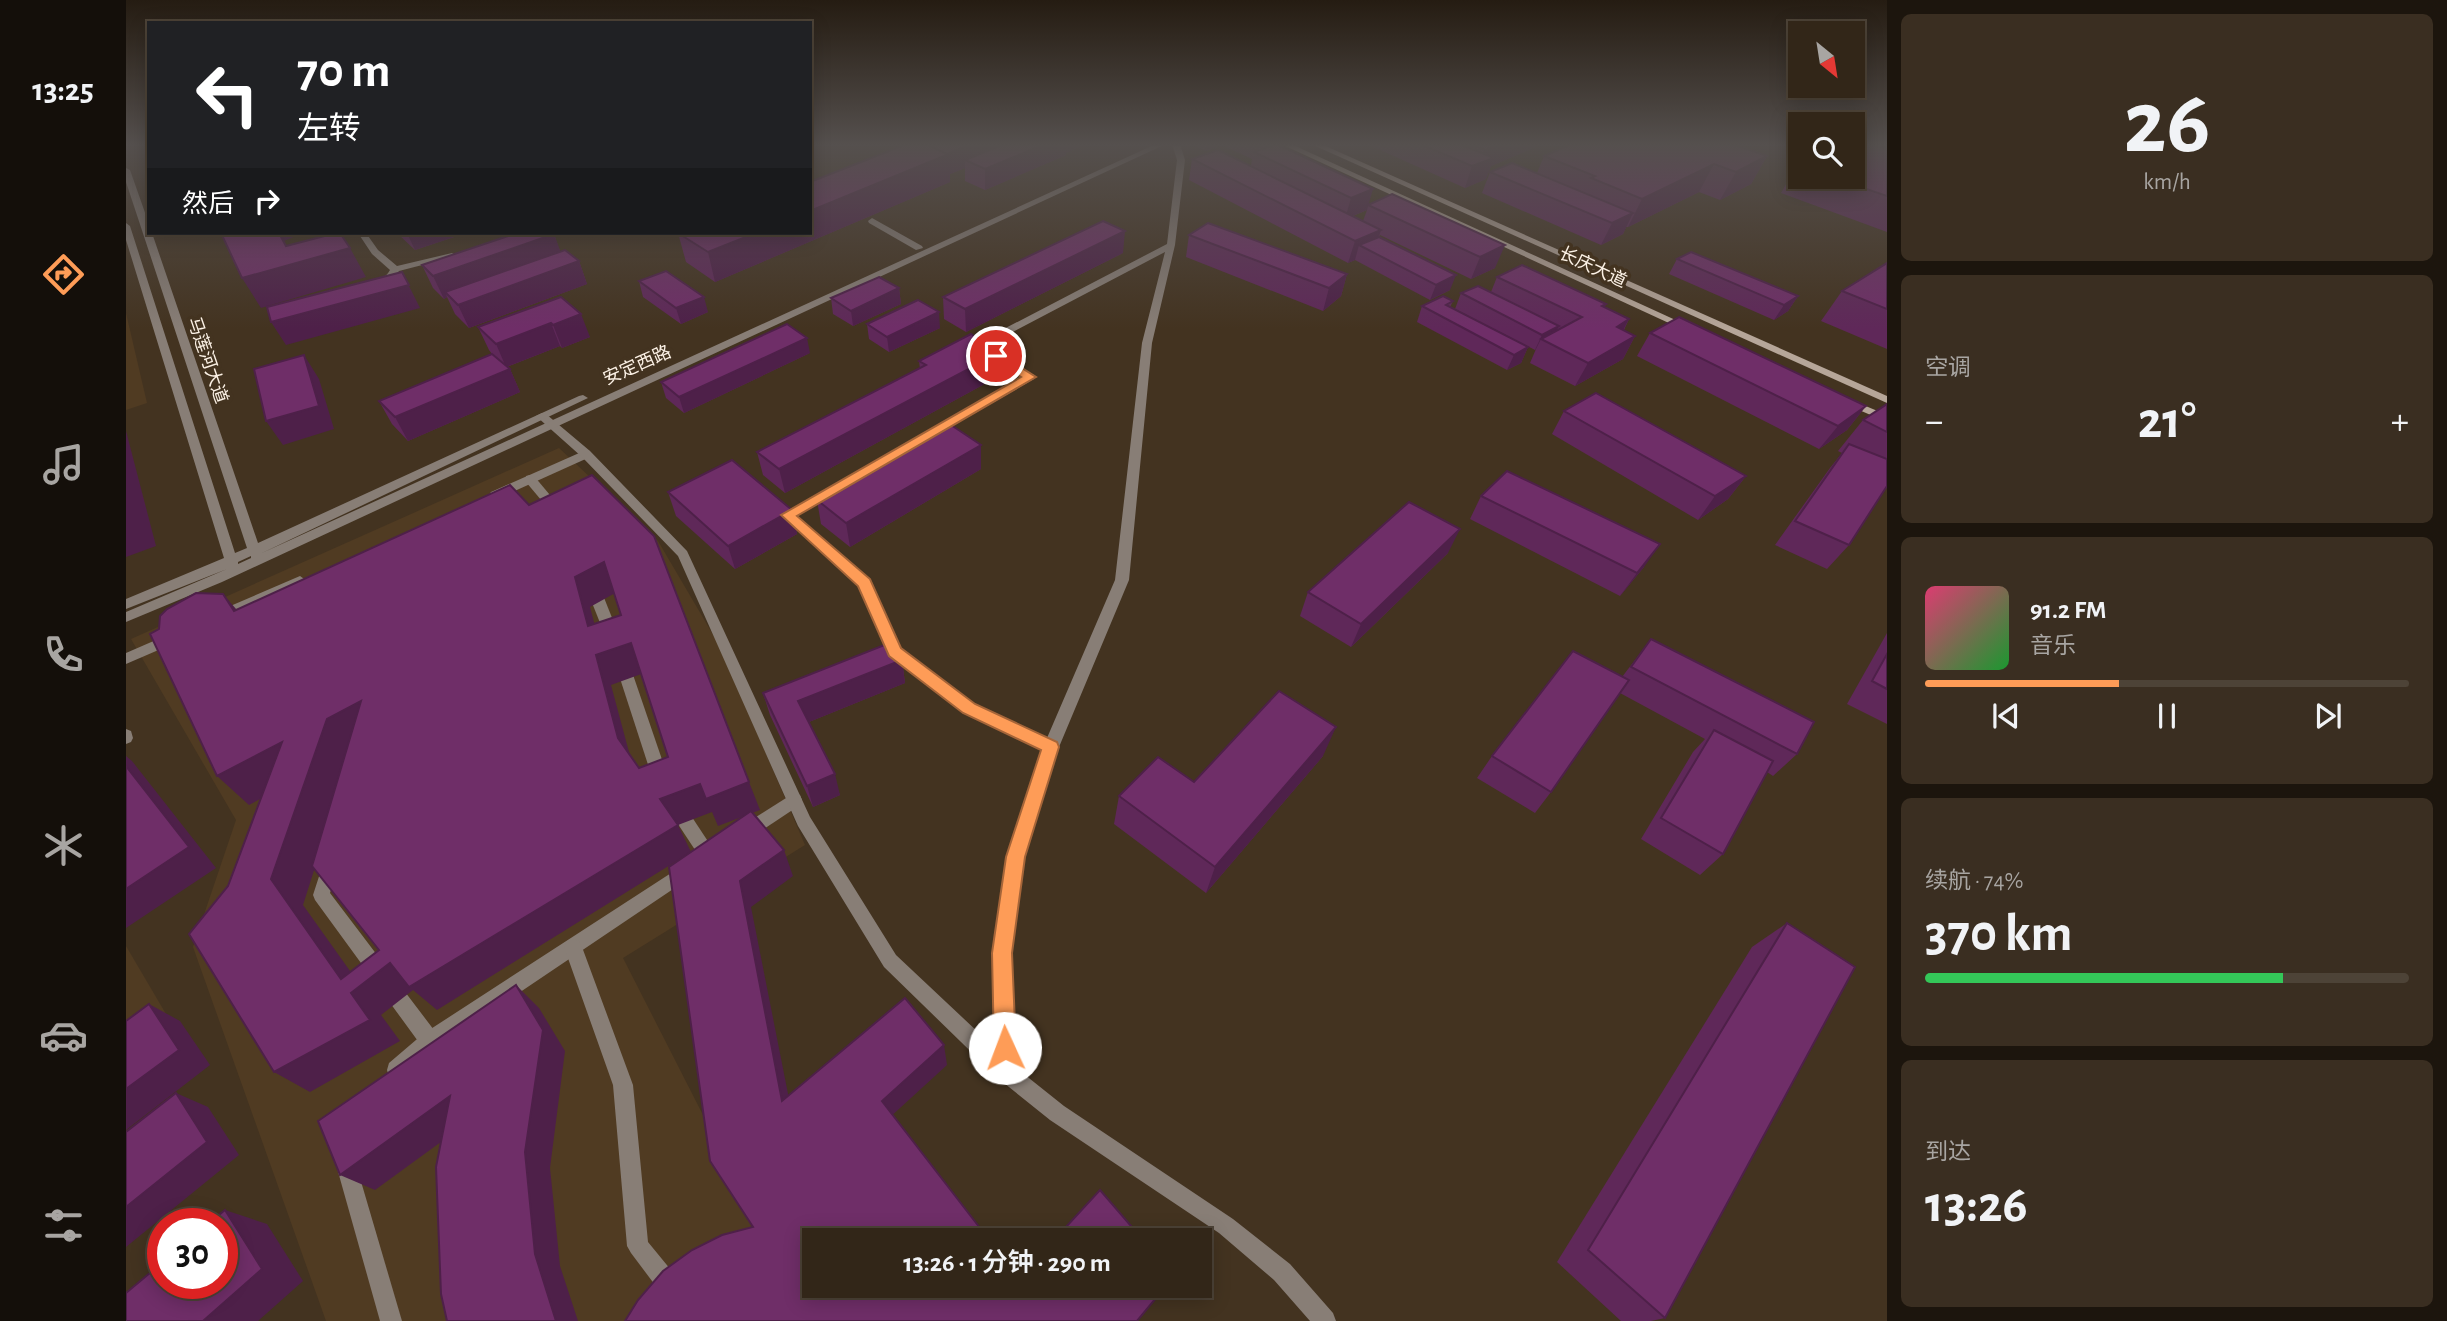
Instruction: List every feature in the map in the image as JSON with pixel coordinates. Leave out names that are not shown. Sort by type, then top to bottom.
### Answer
[{"type":"main road","name":"长庆大道","points":[[1420,206],[1698,333]]},
{"type":"main road","name":"长庆大道","points":[[1453,206],[1887,400]]},
{"type":"main road","points":[[1837,396],[1887,419]]},
{"type":"street","name":"马莲河大道","points":[[138,206],[147,232]]},
{"type":"street","name":"安定西路","points":[[126,604],[256,555],[1011,206]]},
{"type":"street","name":"安定西路","points":[[547,420],[1025,206]]},
{"type":"street","points":[[1006,1072],[1002,953],[1015,857],[1051,747],[1122,580],[1147,343],[1171,245],[1176,206]]},
{"type":"street","points":[[872,221],[919,248]]},
{"type":"street","name":"马莲河大道","points":[[126,226],[232,565]]},
{"type":"street","name":"马莲河大道","points":[[148,235],[256,555]]},
{"type":"street","points":[[363,235],[374,252],[395,269]]},
{"type":"street","points":[[1051,747],[969,709],[895,651],[864,583],[788,515],[1030,377],[979,346],[1171,245]]},
{"type":"street","points":[[395,269],[458,254]]},
{"type":"street","points":[[372,288],[390,279],[395,269]]},
{"type":"street","points":[[547,420],[586,454],[683,554],[794,800],[890,961],[1006,1072],[1057,1113],[1226,1226],[1282,1272],[1325,1321]]},
{"type":"street","points":[[481,500],[586,454]]},
{"type":"street","points":[[530,479],[560,514],[565,526]]},
{"type":"street","name":"安定西路","points":[[126,617],[232,565]]},
{"type":"street","points":[[587,574],[604,610],[663,786],[719,850]]},
{"type":"street","points":[[212,621],[277,599],[309,577]]},
{"type":"street","points":[[126,659],[187,631]]},
{"type":"street","points":[[377,1085],[430,1041],[794,800]]},
{"type":"street","points":[[332,856],[321,895],[430,1041]]},
{"type":"street","points":[[573,947],[623,1085],[638,1246],[680,1300]]},
{"type":"street","points":[[341,1145],[391,1321]]},
{"type":"shaded area","points":[[126,313],[147,403],[126,410]]},
{"type":"shaded area","points":[[559,448],[658,541],[722,650],[805,845],[623,958],[808,1321],[326,1321],[193,947],[236,820],[131,639]]},
{"type":"shaded area","points":[[126,946],[166,1014],[126,1044]]},
{"type":"building","points":[[1285,206],[1331,206],[1381,230],[1355,241]]},
{"type":"building","points":[[1369,206],[1418,206],[1505,245],[1480,257]]},
{"type":"building","points":[[1570,206],[1615,206],[1633,213],[1612,223]]},
{"type":"building","points":[[1103,221],[1125,231],[965,309],[943,297]]},
{"type":"building","points":[[1208,223],[1347,274],[1329,288],[1189,235]]},
{"type":"building","points":[[222,235],[280,235],[286,246],[328,235],[341,235],[350,248],[242,278]]},
{"type":"building","points":[[511,235],[551,235],[433,276],[422,265]]},
{"type":"building","points":[[681,235],[751,235],[708,252]]},
{"type":"building","points":[[1379,237],[1456,275],[1436,285],[1359,245]]},
{"type":"building","points":[[565,250],[579,261],[458,305],[445,292]]},
{"type":"building","points":[[1691,252],[1798,296],[1784,305],[1677,259]]},
{"type":"building","points":[[1887,263],[1887,309],[1842,291]]},
{"type":"building","points":[[1522,265],[1606,304],[1602,306],[1629,319],[1617,327],[1635,336],[1588,363],[1541,339],[1582,317],[1497,277]]},
{"type":"building","points":[[666,271],[704,297],[676,308],[639,281]]},
{"type":"building","points":[[402,272],[409,285],[271,322],[267,307]]},
{"type":"building","points":[[879,277],[899,288],[851,311],[831,298]]},
{"type":"building","points":[[1478,286],[1559,326],[1542,335],[1461,293]]},
{"type":"building","points":[[1443,296],[1453,301],[1446,305],[1528,347],[1514,355],[1422,306]]},
{"type":"building","points":[[561,297],[581,314],[496,344],[478,327]]},
{"type":"building","points":[[918,300],[939,312],[887,337],[867,324]]},
{"type":"building","points":[[1679,317],[1866,406],[1838,426],[1650,333]]},
{"type":"building","points":[[787,324],[807,338],[679,397],[661,382]]},
{"type":"building","points":[[971,334],[1001,352],[779,469],[757,452],[926,365],[919,361]]},
{"type":"building","points":[[492,354],[510,369],[395,417],[379,401]]},
{"type":"building","points":[[304,355],[319,406],[266,421],[254,369]]},
{"type":"building","points":[[1596,393],[1746,476],[1715,496],[1564,411]]},
{"type":"building","points":[[1887,404],[1887,432],[1863,420]]},
{"type":"building","points":[[951,425],[981,445],[846,523],[817,500]]},
{"type":"building","points":[[1849,444],[1887,459],[1887,486],[1849,545],[1795,521]]},
{"type":"building","points":[[732,460],[792,510],[728,546],[668,492]]},
{"type":"building","points":[[1507,471],[1660,544],[1637,573],[1481,496]]},
{"type":"building","points":[[592,475],[654,536],[749,782],[706,799],[700,784],[660,799],[678,825],[409,987],[390,963],[351,993],[370,1020],[274,1072],[189,934],[228,886],[282,742],[217,776],[150,634],[159,629],[160,616],[167,609],[196,593],[223,594],[234,611],[510,485],[529,505]],"holes":[[[604,562],[621,615],[588,626],[575,577]],[[631,643],[668,757],[639,768],[618,738],[596,655]],[[361,701],[312,866],[379,950],[341,979],[271,879],[327,719]]]},
{"type":"building","points":[[1409,502],[1460,529],[1361,624],[1308,592]]},
{"type":"building","points":[[1651,639],[1814,722],[1797,754],[1631,667]]},
{"type":"building","points":[[892,642],[902,660],[798,701],[835,774],[807,786],[763,693]]},
{"type":"building","points":[[1573,651],[1629,680],[1551,792],[1492,756]]},
{"type":"building","points":[[1887,654],[1887,689],[1872,681]]},
{"type":"building","points":[[1279,691],[1336,727],[1215,867],[1119,796],[1158,757],[1194,782]]},
{"type":"building","points":[[1714,730],[1773,761],[1723,854],[1661,818]]},
{"type":"building","points":[[126,766],[189,847],[126,889]]},
{"type":"building","points":[[751,811],[784,850],[740,881],[782,1101],[905,998],[944,1045],[882,1101],[980,1228],[802,1228],[802,1298],[1156,1298],[1137,1321],[625,1321],[638,1300],[663,1271],[692,1250],[722,1235],[753,1227],[710,1161],[669,867]]},
{"type":"building","points":[[1787,923],[1855,967],[1665,1318],[1588,1250]]},
{"type":"building","points":[[516,985],[543,1030],[525,1152],[535,1254],[556,1321],[447,1321],[441,1294],[436,1167],[450,1096],[340,1175],[318,1121]]},
{"type":"building","points":[[149,1004],[179,1050],[126,1089],[126,1021]]},
{"type":"building","points":[[176,1093],[207,1142],[126,1207],[126,1132]]},
{"type":"building","points":[[1100,1190],[1133,1228],[1065,1228]]},
{"type":"building","points":[[238,1231],[262,1269],[238,1290]]},
{"type":"building","points":[[147,1275],[147,1299],[228,1299],[203,1321],[126,1321],[126,1293]]},
{"type":"route","points":[[996,356],[1030,377],[788,515],[864,583],[895,651],[969,709],[1051,747],[1015,857],[1002,953],[1005,1048]]}]
